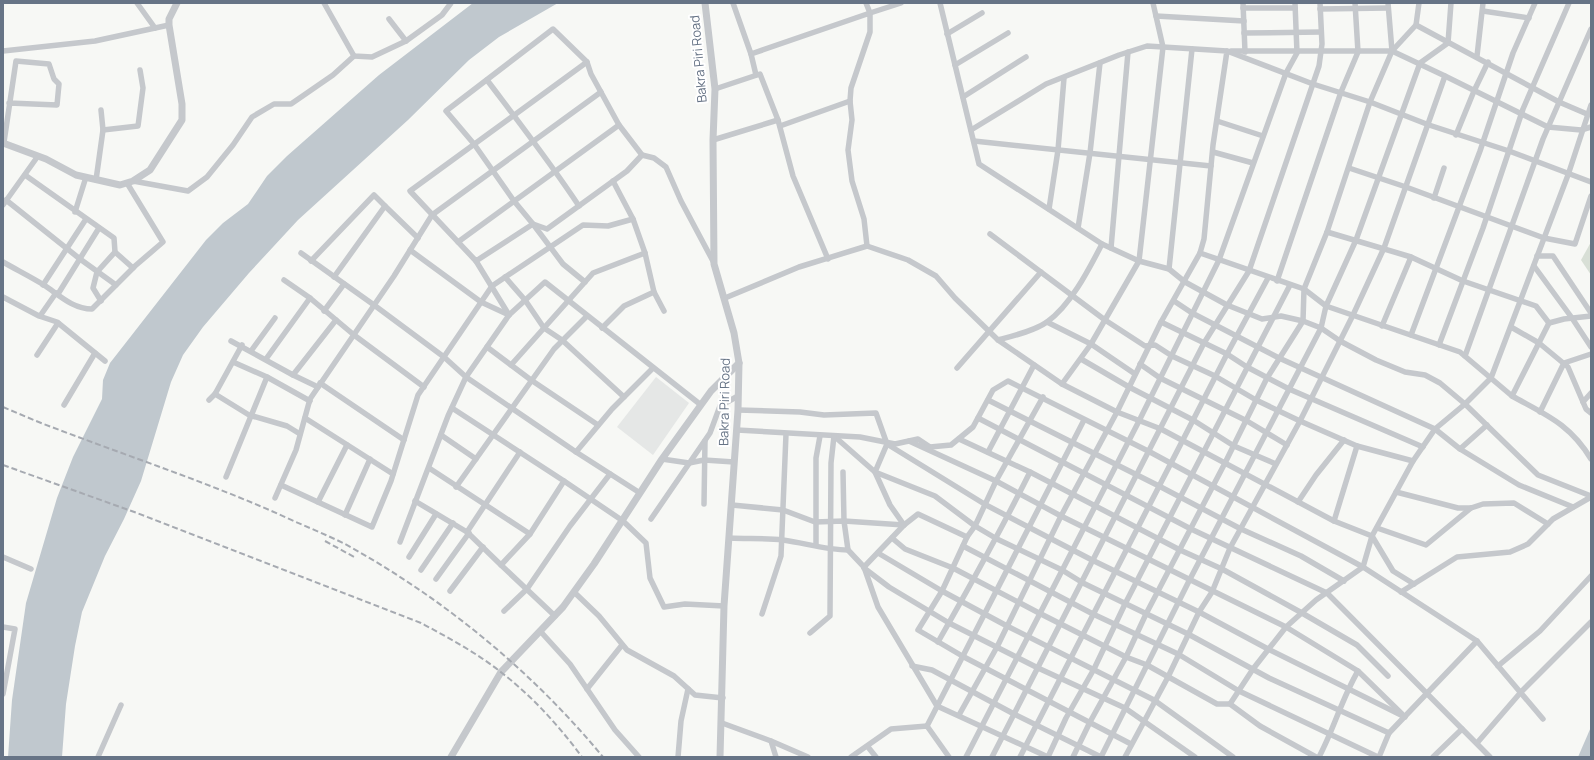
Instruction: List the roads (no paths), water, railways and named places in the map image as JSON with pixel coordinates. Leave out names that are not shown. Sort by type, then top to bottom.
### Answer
[{"type":"street","points":[[137,3],[155,28]]},
{"type":"street","points":[[10,103],[57,105],[59,84],[54,79],[49,64],[16,61],[4,142],[76,174],[120,185],[130,182],[150,170],[182,120],[182,104],[169,25],[169,19],[177,3]]},
{"type":"street","points":[[324,3],[354,56]]},
{"type":"street","points":[[130,182],[188,191],[207,177],[233,145],[252,117],[274,104],[291,104],[333,75],[354,56],[372,57],[406,41],[442,15],[451,3]]},
{"type":"street","name":"Bakra Piri Road","points":[[706,3],[715,89],[713,140],[714,264],[725,298],[739,363],[737,430],[724,606],[723,698],[720,757]]},
{"type":"street","points":[[733,3],[751,54],[756,75]]},
{"type":"street","points":[[866,3],[870,13],[870,32],[851,88],[850,101],[852,120],[848,150],[852,181],[864,219],[867,246]]},
{"type":"street","points":[[751,54],[901,3]]},
{"type":"street","points":[[940,3],[979,164],[1102,244],[1139,261],[1169,269],[1185,282],[1204,291],[1227,305],[1262,319],[1281,316],[1302,321],[1321,328],[1340,341],[1376,360],[1406,372],[1425,375],[1440,382],[1465,404],[1538,475],[1591,497]]},
{"type":"street","points":[[1062,384],[1091,344],[1139,261],[1163,47],[1153,3]]},
{"type":"street","points":[[1073,757],[1090,722],[1126,657],[1168,570],[1225,464],[1267,378],[1302,321],[1304,290],[1327,232],[1370,102],[1392,51],[1416,25],[1419,3]]},
{"type":"street","points":[[1448,43],[1451,3]]},
{"type":"street","points":[[1477,56],[1483,3]]},
{"type":"street","points":[[1411,336],[1483,144],[1507,73],[1535,3]]},
{"type":"street","points":[[1439,345],[1487,217],[1522,114],[1569,3]]},
{"type":"street","points":[[992,757],[1083,583],[1092,560],[1150,452],[1204,343],[1249,271],[1319,66],[1321,52],[1320,6],[1388,5],[1392,51]]},
{"type":"street","points":[[966,757],[1139,421],[1219,260],[1286,73],[1297,52],[1295,6],[1243,6],[1245,52]]},
{"type":"street","points":[[1277,281],[1341,92],[1358,52],[1356,6]]},
{"type":"street","points":[[1483,11],[1528,18]]},
{"type":"street","points":[[948,34],[982,13]]},
{"type":"street","points":[[1156,16],[1244,21]]},
{"type":"street","points":[[389,19],[406,41]]},
{"type":"street","points":[[3,51],[95,41],[169,25]]},
{"type":"street","points":[[1416,25],[1448,43],[1477,56],[1559,102],[1587,114]]},
{"type":"street","points":[[585,282],[563,264],[550,248],[534,224],[514,201],[474,144],[446,110],[554,29],[587,62],[619,125],[642,156],[654,158],[666,167],[681,201],[714,264]]},
{"type":"street","points":[[1465,356],[1490,290],[1534,162],[1591,29]]},
{"type":"street","points":[[1244,33],[1321,32]]},
{"type":"street","points":[[955,65],[1008,33]]},
{"type":"street","points":[[912,666],[932,670],[1078,747],[1101,757],[1111,734],[1158,645],[1178,602],[1279,412],[1321,328],[1326,306],[1356,240],[1420,63],[1448,43]]},
{"type":"street","points":[[971,130],[1046,84],[1147,46],[1245,52],[1392,51],[1420,63],[1548,127],[1581,130],[1591,127]]},
{"type":"street","points":[[1169,269],[1192,49]]},
{"type":"street","points":[[1227,51],[1312,84],[1370,102],[1456,135],[1509,152],[1568,175],[1591,182]]},
{"type":"street","points":[[959,715],[997,647],[1061,516],[1117,412],[1161,322],[1185,282],[1200,253],[1204,240],[1211,166],[1227,51]]},
{"type":"street","points":[[1111,248],[1128,52]]},
{"type":"street","points":[[963,97],[1026,57]]},
{"type":"street","points":[[509,315],[476,261],[410,191],[587,62]]},
{"type":"street","points":[[1456,135],[1488,62]]},
{"type":"street","points":[[1078,228],[1090,153],[1100,63]]},
{"type":"street","points":[[103,130],[138,126],[143,88],[140,70]]},
{"type":"street","points":[[715,89],[760,74],[779,123],[793,176],[828,259]]},
{"type":"street","points":[[1125,757],[1154,700],[1168,677],[1199,612],[1212,592],[1230,548],[1300,422],[1353,315],[1384,248],[1446,76]]},
{"type":"street","points":[[1049,209],[1058,150],[1064,78]]},
{"type":"street","points":[[487,80],[532,142],[556,171],[579,206]]},
{"type":"street","points":[[275,498],[296,450],[310,401],[319,385],[354,336],[418,238],[432,214],[601,92]]},
{"type":"street","points":[[713,140],[779,123],[850,101]]},
{"type":"street","points":[[1230,704],[1253,669],[1286,627],[1327,592],[1363,567],[1372,536],[1413,461],[1435,429],[1465,404],[1491,378],[1568,175],[1581,130],[1591,105]]},
{"type":"street","points":[[96,180],[103,130],[101,110]]},
{"type":"street","points":[[1217,121],[1263,136]]},
{"type":"street","points":[[458,242],[619,125]]},
{"type":"street","points":[[974,141],[1211,166]]},
{"type":"street","points":[[1213,152],[1253,163]]},
{"type":"street","points":[[38,156],[5,202],[116,285]]},
{"type":"street","points":[[534,224],[547,230],[613,181],[642,156]]},
{"type":"street","points":[[1349,168],[1513,225],[1544,238],[1575,244],[1591,196]]},
{"type":"street","points":[[1434,198],[1444,168]]},
{"type":"street","points":[[25,175],[75,212],[114,238],[115,252],[133,268]]},
{"type":"street","points":[[75,212],[86,177]]},
{"type":"street","points":[[613,181],[633,219],[645,253],[654,292],[664,311]]},
{"type":"street","points":[[3,262],[84,309],[92,309],[133,268],[163,242],[130,182]]},
{"type":"street","points":[[311,261],[374,195],[418,238]]},
{"type":"street","points":[[334,277],[385,206]]},
{"type":"street","points":[[44,285],[86,219]]},
{"type":"street","points":[[281,485],[372,527],[393,474],[418,395],[492,286],[584,225],[608,226],[633,219]]},
{"type":"street","points":[[476,261],[534,224]]},
{"type":"street","points":[[40,316],[57,294],[99,228]]},
{"type":"street","points":[[1327,232],[1411,257],[1463,281],[1536,306],[1549,323]]},
{"type":"street","points":[[990,234],[1105,320],[1145,346],[1155,345],[1172,356],[1194,365],[1256,400],[1300,422],[1357,446],[1413,461]]},
{"type":"street","points":[[998,340],[1015,336],[1047,322],[1071,295],[1089,269],[1102,244]]},
{"type":"street","points":[[725,298],[799,267],[867,246],[908,260],[936,276],[955,298],[998,340],[1062,384],[1117,412],[1161,429],[1298,502],[1334,520],[1372,536],[1393,571],[1414,584]]},
{"type":"street","points":[[410,250],[481,302],[509,315]]},
{"type":"street","points":[[101,301],[94,288],[98,272],[115,252]]},
{"type":"street","points":[[511,365],[593,273],[645,253]]},
{"type":"street","points":[[1200,253],[1304,290],[1326,306],[1460,352],[1512,396],[1562,424],[1583,446],[1591,459]]},
{"type":"street","points":[[301,254],[374,305],[444,358],[466,377],[576,452],[640,493]]},
{"type":"street","points":[[1537,256],[1553,256],[1591,313]]},
{"type":"street","points":[[1382,326],[1411,257]]},
{"type":"street","points":[[1534,266],[1591,347]]},
{"type":"street","points":[[957,368],[1041,272]]},
{"type":"street","points":[[506,277],[525,300],[544,328],[562,340],[624,397]]},
{"type":"street","points":[[1020,757],[1062,678],[1093,614],[1183,441],[1226,354],[1268,278]]},
{"type":"street","points":[[284,280],[310,298],[354,336],[424,386]]},
{"type":"street","points":[[400,542],[441,435],[466,377],[509,315],[545,282],[586,316],[702,405]]},
{"type":"street","points":[[324,311],[344,284]]},
{"type":"street","points":[[864,567],[878,607],[937,706],[1048,757],[1070,711],[1094,669],[1125,604],[1160,539],[1290,285]]},
{"type":"street","points":[[602,328],[624,306],[654,292]]},
{"type":"street","points":[[3,297],[58,324],[105,361]]},
{"type":"street","points":[[266,359],[310,298]]},
{"type":"street","points":[[1174,300],[1192,313],[1279,358],[1435,429],[1460,449],[1519,485],[1573,507]]},
{"type":"street","points":[[456,487],[531,380],[562,340],[586,316]]},
{"type":"street","points":[[1512,396],[1549,323],[1591,316]]},
{"type":"street","points":[[251,351],[275,318]]},
{"type":"street","points":[[294,375],[336,320]]},
{"type":"street","points":[[1047,322],[1091,344],[1135,374]]},
{"type":"street","points":[[1161,322],[1226,354],[1289,390],[1311,398],[1423,447]]},
{"type":"street","points":[[37,355],[58,324]]},
{"type":"street","points":[[1511,327],[1539,342],[1568,367],[1586,409],[1591,413]]},
{"type":"street","points":[[231,340],[294,375],[319,385],[404,440]]},
{"type":"street","points":[[209,400],[214,394],[242,345]]},
{"type":"street","points":[[487,347],[531,380],[598,425]]},
{"type":"street","points":[[64,406],[95,353]]},
{"type":"street","points":[[1540,412],[1564,363],[1591,354]]},
{"type":"street","points":[[1081,359],[1129,387],[1193,420],[1234,446],[1276,464]]},
{"type":"street","points":[[233,362],[267,376],[310,401]]},
{"type":"street","points":[[451,757],[501,672],[541,632],[574,592],[662,459],[711,391],[739,363]]},
{"type":"street","points":[[1140,364],[1160,378],[1247,421],[1287,445]]},
{"type":"street","points":[[988,452],[1034,365]]},
{"type":"street","points":[[576,452],[598,425],[653,368]]},
{"type":"street","points":[[226,477],[267,376]]},
{"type":"street","points":[[737,430],[820,436],[860,437],[887,444],[895,444],[918,439],[930,447],[951,445],[974,427],[993,390],[1008,381],[1043,397],[1084,420],[1107,430],[1213,485],[1363,567],[1477,640],[1544,719]]},
{"type":"street","points":[[1583,402],[1591,393]]},
{"type":"street","points":[[214,394],[251,415],[287,426],[300,434]]},
{"type":"street","points":[[651,519],[710,433],[720,406],[738,396]]},
{"type":"street","points":[[1043,397],[996,481],[986,505],[975,526],[967,537],[942,591],[918,630],[1006,680],[1070,711],[1131,744]]},
{"type":"street","points":[[988,400],[1181,498],[1202,507],[1241,529],[1301,556],[1344,581]]},
{"type":"street","points":[[452,408],[564,481],[590,500],[623,520],[646,543],[650,578],[664,607],[684,604],[724,606]]},
{"type":"street","points":[[738,410],[824,415],[876,413],[887,444],[986,505],[1092,560],[1199,612],[1348,690],[1405,717]]},
{"type":"street","points":[[305,418],[393,474]]},
{"type":"street","points":[[978,418],[1063,461],[1170,519],[1327,592],[1490,757]]},
{"type":"street","points":[[927,726],[998,591],[1084,420]]},
{"type":"street","points":[[1460,449],[1486,424]]},
{"type":"street","points":[[762,614],[781,556],[786,434]]},
{"type":"street","points":[[441,435],[476,459]]},
{"type":"street","points":[[816,545],[816,458],[820,436]]},
{"type":"street","points":[[834,436],[875,472],[935,496],[975,526],[997,539],[1062,570],[1083,583],[1188,634],[1253,669],[1340,712],[1389,733]]},
{"type":"street","points":[[810,633],[830,616],[831,463],[834,436]]},
{"type":"street","points":[[959,439],[1030,472],[1180,550],[1222,569],[1302,613],[1357,645],[1388,676]]},
{"type":"street","points":[[704,504],[705,440]]},
{"type":"street","points":[[1298,502],[1316,475],[1344,440]]},
{"type":"street","points":[[909,441],[996,481],[1084,528],[1189,581],[1286,627],[1358,671],[1405,717]]},
{"type":"street","points":[[887,444],[875,472],[890,505],[904,525]]},
{"type":"street","points":[[318,502],[347,445]]},
{"type":"street","points":[[1334,520],[1357,446]]},
{"type":"street","points":[[436,579],[486,506],[520,452]]},
{"type":"street","points":[[345,514],[370,459]]},
{"type":"street","points":[[662,459],[689,463],[704,460],[734,462]]},
{"type":"street","points":[[429,468],[530,534]]},
{"type":"street","points":[[843,472],[844,521],[848,550],[864,567],[889,587],[974,636],[1017,658],[1062,678],[1083,690],[1125,708],[1195,757]]},
{"type":"street","points":[[938,642],[997,539],[1030,472]]},
{"type":"street","points":[[504,611],[527,589],[610,474]]},
{"type":"street","points":[[501,565],[530,534],[564,481]]},
{"type":"street","points":[[1396,492],[1458,508],[1471,508],[1483,504],[1514,504],[1548,524]]},
{"type":"street","points":[[1401,592],[1456,557],[1510,552],[1528,544],[1548,524],[1591,497]]},
{"type":"street","points":[[415,501],[468,532],[555,616]]},
{"type":"street","points":[[732,505],[783,510],[815,522],[830,523],[844,521],[904,525]]},
{"type":"street","points":[[1377,528],[1426,545],[1471,508]]},
{"type":"street","points":[[409,556],[436,514]]},
{"type":"street","points":[[864,567],[904,525],[918,514],[967,537]]},
{"type":"street","points":[[421,570],[453,523]]},
{"type":"street","points":[[730,538],[782,540],[816,545],[830,550],[848,550]]},
{"type":"street","points":[[892,538],[905,549],[953,568],[1126,657],[1147,665],[1217,704],[1230,704],[1260,726],[1316,757]]},
{"type":"street","points":[[963,546],[1093,614],[1178,654],[1239,691],[1379,757],[1389,733],[1426,692],[1477,640]]},
{"type":"street","points":[[450,590],[483,547]]},
{"type":"street","points":[[878,553],[942,591],[1007,626],[1154,700],[1233,757]]},
{"type":"street","points":[[3,556],[30,569]]},
{"type":"street","points":[[1498,666],[1540,631],[1591,576]]},
{"type":"street","points":[[574,592],[598,616],[628,650],[674,676],[695,695],[723,698]]},
{"type":"street","points":[[1477,743],[1521,692],[1591,622]]},
{"type":"street","points":[[3,628],[15,629],[3,694]]},
{"type":"street","points":[[541,632],[570,664],[615,730],[639,757]]},
{"type":"street","points":[[587,689],[622,645]]},
{"type":"street","points":[[1319,757],[1340,712],[1348,690],[1358,671]]},
{"type":"street","points":[[678,757],[681,721],[688,689]]},
{"type":"street","points":[[98,757],[121,705]]},
{"type":"street","points":[[722,723],[771,741],[808,757]]},
{"type":"street","points":[[851,757],[868,747],[891,729],[927,726]]},
{"type":"street","points":[[927,726],[949,757]]},
{"type":"street","points":[[1433,757],[1462,729]]},
{"type":"street","points":[[771,741],[776,757]]},
{"type":"street","points":[[868,747],[876,757]]},
{"type":"railway","points":[[3,407],[69,434],[200,482],[264,508],[345,544],[417,588],[484,638],[547,695],[576,725],[603,757]]},
{"type":"railway","points":[[3,465],[137,513],[421,623],[473,652],[513,682],[545,712],[582,757]]},
{"type":"railway","points":[[325,541],[356,558]]}]
